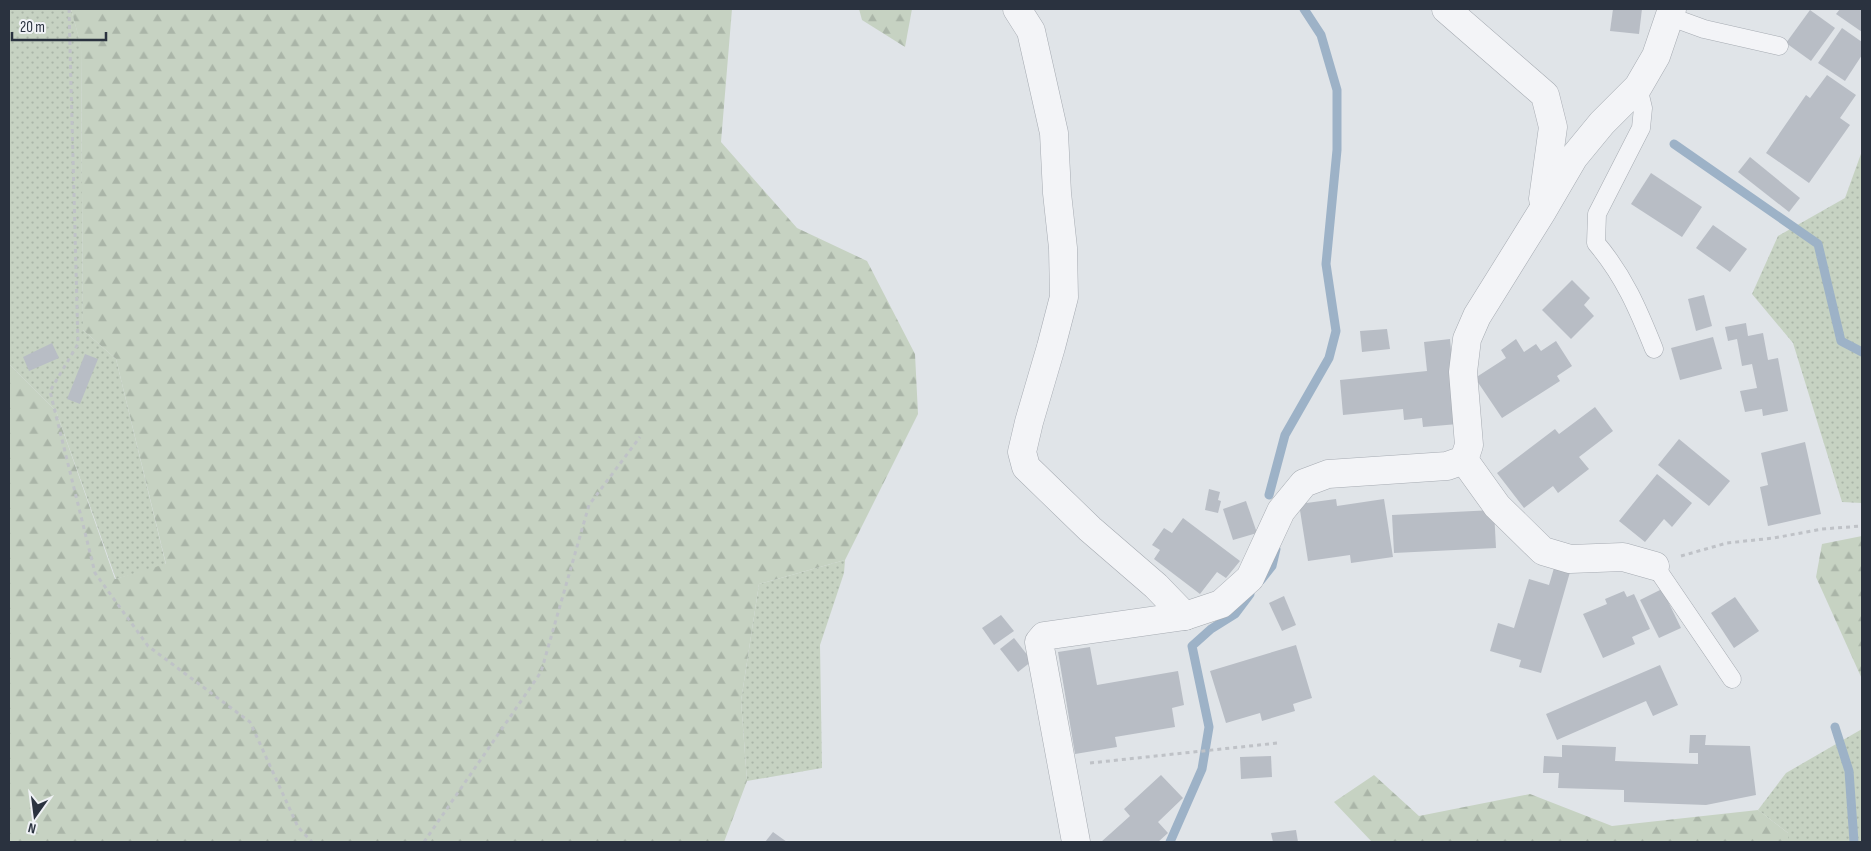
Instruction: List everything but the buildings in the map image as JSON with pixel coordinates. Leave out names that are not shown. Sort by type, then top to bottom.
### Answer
[{"type":"street","points":[[1017,9],[1031,31],[1054,134],[1057,193],[1064,248],[1064,298],[1022,452],[1026,467],[1090,528],[1156,586],[1185,616]]},
{"type":"street","points":[[1446,9],[1544,95],[1554,127],[1543,192],[1544,210]]},
{"type":"street","points":[[1464,460],[1469,445],[1463,372],[1467,339],[1477,316],[1544,210],[1574,157],[1602,123],[1638,87],[1656,56],[1672,13]]},
{"type":"street","points":[[1076,842],[1040,642],[1044,636],[1185,616],[1221,604],[1250,578],[1281,511],[1304,483],[1328,474],[1447,466],[1464,460]]},
{"type":"street","points":[[1464,460],[1498,506],[1543,551],[1570,559],[1623,557],[1655,566]]},
{"type":"lane","points":[[1672,13],[1704,29],[1779,46]]},
{"type":"lane","points":[[1638,87],[1643,108],[1641,128],[1597,214],[1596,243],[1613,263],[1637,306],[1654,349]]},
{"type":"lane","points":[[1655,566],[1732,678]]},
{"type":"path","points":[[69,9],[78,344],[50,391],[95,573],[148,646],[250,722],[298,827],[312,842]]},
{"type":"path","points":[[424,842],[541,672],[589,506],[640,437]]},
{"type":"path","points":[[1655,566],[1686,553],[1727,543],[1774,538],[1822,529],[1862,526]]},
{"type":"path","points":[[1061,766],[1278,743]]},
{"type":"green space","points":[[9,9],[71,9],[81,45],[83,330],[116,359],[166,565],[116,579],[56,411],[9,364]]},
{"type":"green space","points":[[71,9],[732,9],[721,142],[797,228],[867,261],[915,354],[918,414],[845,560],[759,584],[741,701],[747,781],[724,842],[9,842],[9,364],[56,411],[115,579],[166,564],[116,359],[83,330],[81,46]]},
{"type":"green space","points":[[859,9],[912,9],[905,47],[862,20]]},
{"type":"green space","points":[[1862,151],[1862,503],[1842,502],[1793,343],[1752,294],[1778,236],[1845,198]]},
{"type":"green space","points":[[1862,536],[1862,679],[1816,577],[1822,544]]},
{"type":"green space","points":[[845,560],[844,573],[820,645],[822,768],[747,781],[741,701],[759,584]]},
{"type":"green space","points":[[1862,729],[1862,842],[1788,842],[1788,833],[1758,810],[1786,773]]},
{"type":"green space","points":[[1374,775],[1419,816],[1530,794],[1612,826],[1758,810],[1788,833],[1788,842],[1372,842],[1334,802]]},
{"type":"waterway","points":[[1269,495],[1285,435],[1329,358],[1336,331],[1326,264],[1337,150],[1337,90],[1321,35],[1304,9]]},
{"type":"waterway","points":[[1674,144],[1818,244],[1841,341],[1862,352]]},
{"type":"waterway","points":[[1261,580],[1272,566],[1276,549]]},
{"type":"waterway","points":[[1170,842],[1202,769],[1209,727],[1192,646],[1211,629],[1235,614],[1250,594]]},
{"type":"waterway","points":[[1835,727],[1849,771],[1854,842]]}]
